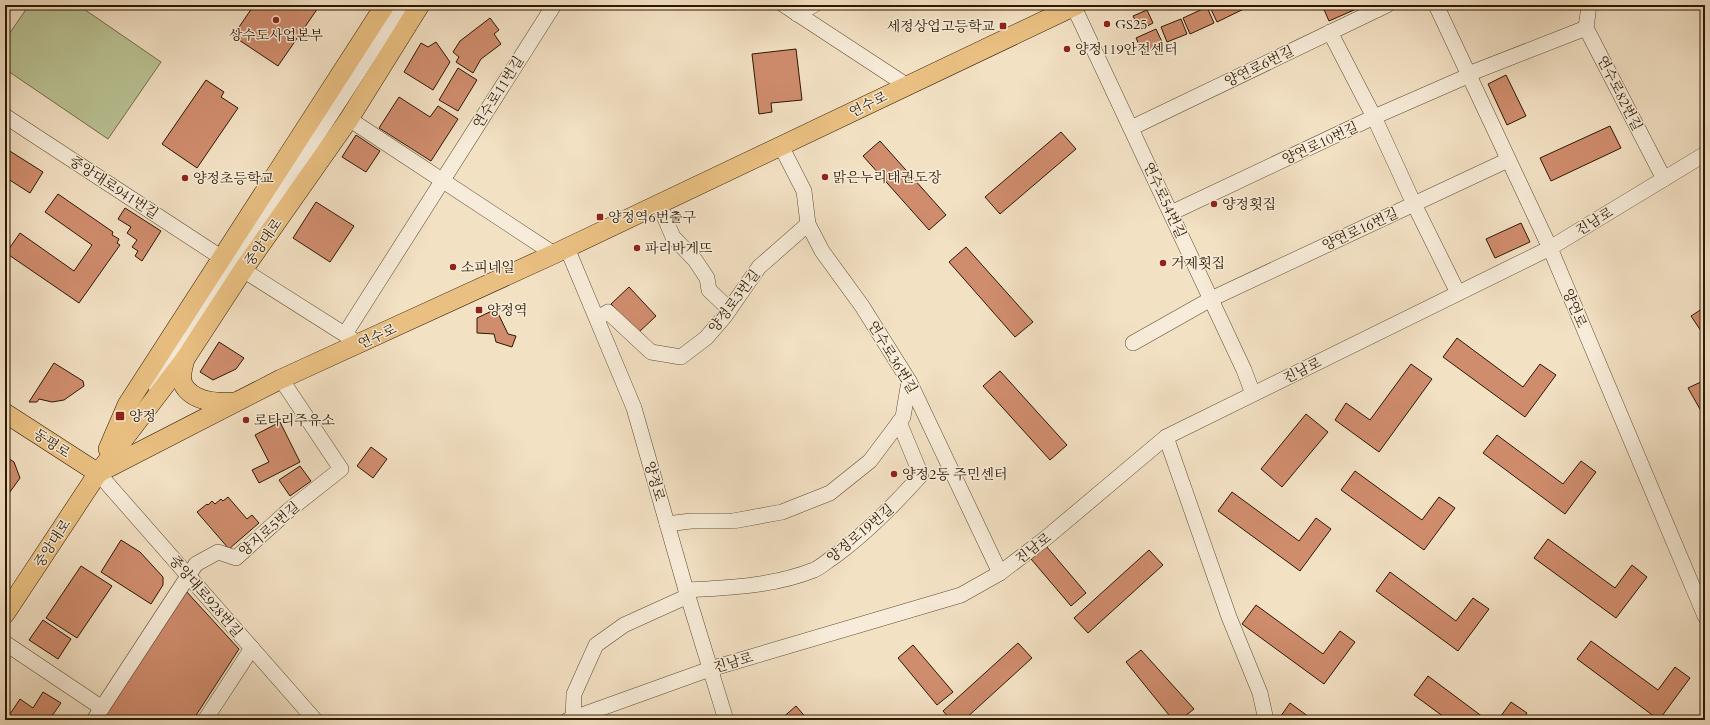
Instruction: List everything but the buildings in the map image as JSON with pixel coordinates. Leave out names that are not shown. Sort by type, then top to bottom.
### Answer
[{"type":"main road","name":"중앙대로","points":[[98,473],[127,405],[385,5]]},
{"type":"main road","name":"중앙대로","points":[[5,614],[98,473],[185,359],[243,270],[349,119],[420,5]]},
{"type":"main road","name":"연수로","points":[[98,473],[281,379],[352,339],[561,251],[1075,5]]},
{"type":"main road","points":[[185,359],[182,373],[184,385],[193,394],[215,403],[236,402]]},
{"type":"main road","name":"동평로","points":[[5,413],[98,473]]},
{"type":"street","points":[[98,473],[402,5]]},
{"type":"street","points":[[784,5],[906,85]]},
{"type":"street","points":[[797,14],[814,5]]},
{"type":"street","name":"연수로54번길","points":[[1075,5],[1244,370],[1253,394]]},
{"type":"street","name":"양연로6번길","points":[[1131,128],[1387,5]]},
{"type":"street","name":"양연로","points":[[1436,5],[1550,248],[1705,616]]},
{"type":"street","points":[[1586,28],[1589,5]]},
{"type":"street","name":"연수로11번길","points":[[352,339],[443,180],[549,6]]},
{"type":"street","name":"양연로10번길","points":[[1171,213],[1374,117],[1470,75],[1476,70],[1586,28]]},
{"type":"street","name":"연수로82번길","points":[[1586,28],[1664,179]]},
{"type":"street","points":[[1330,32],[1374,117],[1414,204],[1458,293]]},
{"type":"street","name":"중앙대로941번길","points":[[5,116],[222,258]]},
{"type":"street","points":[[349,119],[443,180],[561,251]]},
{"type":"street","name":"연수로36번길","points":[[781,146],[804,191],[808,224],[822,251],[862,306],[909,381],[1000,573]]},
{"type":"street","name":"진남로","points":[[570,719],[710,669],[961,595],[1000,573],[1046,538],[1166,437],[1550,248],[1705,154]]},
{"type":"street","name":"양연로16번길","points":[[1133,343],[1211,299],[1508,160]]},
{"type":"street","points":[[659,204],[673,237],[695,260],[707,278],[710,290],[729,309]]},
{"type":"street","name":"양정로3번길","points":[[597,318],[608,312],[650,352],[681,356],[706,338],[759,267],[808,224]]},
{"type":"street","name":"양정로","points":[[561,251],[597,318],[634,408],[687,593],[726,720]]},
{"type":"street","points":[[243,270],[352,339]]},
{"type":"street","name":"양지로5번길","points":[[98,714],[196,564],[218,552],[236,558],[288,511],[341,469],[281,379]]},
{"type":"street","points":[[667,524],[691,521],[733,521],[782,512],[830,493],[870,461],[900,422],[903,417],[909,381]]},
{"type":"street","name":"양정로19번길","points":[[687,593],[787,579],[816,569],[847,548],[897,501],[921,475],[900,422]]},
{"type":"street","points":[[1166,437],[1229,617],[1260,693],[1266,720]]},
{"type":"street","name":"중앙대로928번길","points":[[98,473],[315,720]]},
{"type":"street","points":[[570,719],[574,694],[596,645],[624,625],[687,593]]},
{"type":"street","points":[[5,644],[98,714]]},
{"type":"street","points":[[204,720],[252,648]]},
{"type":"green space","points":[[29,5],[78,5],[161,62],[108,139],[5,69],[5,40]]},
{"type":"place","name":"상수도사업본부","points":[[276,20]]},
{"type":"place","name":"GS25","points":[[1107,24]]},
{"type":"place","name":"세정상업고등학교","points":[[1003,26]]},
{"type":"place","name":"양정119안전센터","points":[[1067,49]]},
{"type":"place","name":"맑은누리태권도장","points":[[825,177]]},
{"type":"place","name":"양정초등학교","points":[[185,178]]},
{"type":"place","name":"양정횟집","points":[[1214,204]]},
{"type":"place","name":"양정역6번출구","points":[[600,217]]},
{"type":"place","name":"파리바게뜨","points":[[637,248]]},
{"type":"place","name":"거제횟집","points":[[1163,263]]},
{"type":"place","name":"소피네일","points":[[453,267]]},
{"type":"place","name":"양정역","points":[[479,310]]},
{"type":"place","name":"양정","points":[[120,416]]},
{"type":"place","name":"로타리주유소","points":[[246,420]]},
{"type":"place","name":"양정2동 주민센터","points":[[894,474]]}]
